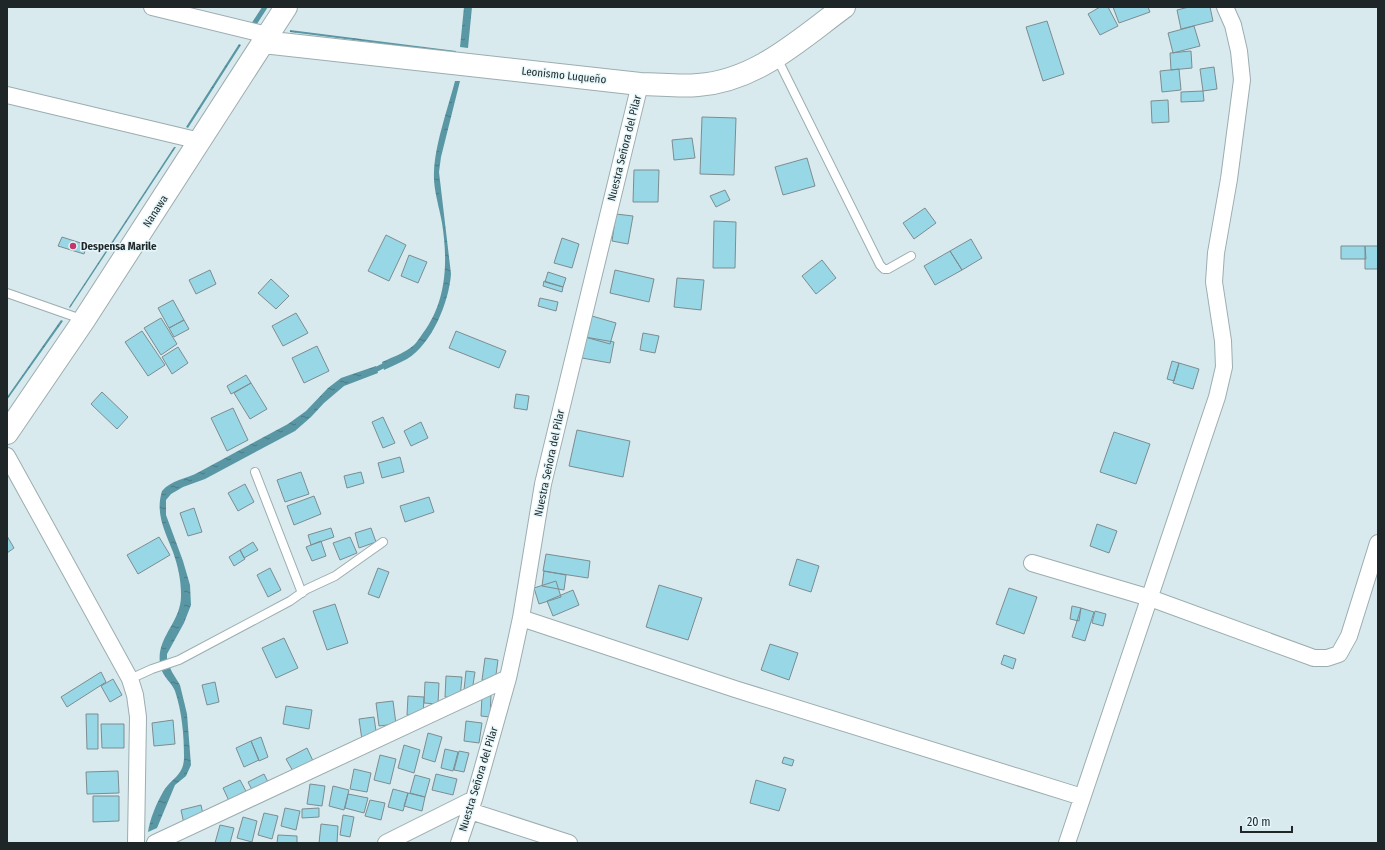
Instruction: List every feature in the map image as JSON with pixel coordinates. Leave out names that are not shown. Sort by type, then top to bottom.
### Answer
[{"type":"street","points":[[152,7],[265,38]]},
{"type":"street","name":"Nanawa","points":[[7,433],[84,320],[286,7]]},
{"type":"street","name":"Leonismo Luqueño","points":[[265,38],[640,84],[697,85],[737,78],[754,70],[776,57],[844,7]]},
{"type":"street","points":[[1067,843],[1217,398],[1224,367],[1223,341],[1214,282],[1216,253],[1229,180],[1242,80],[1239,51],[1233,25],[1225,7]]},
{"type":"street","name":"Nuestra Señora del Pilar","points":[[459,843],[472,805],[508,678],[521,618],[543,484],[640,84]]},
{"type":"street","points":[[7,95],[200,141]]},
{"type":"street","points":[[7,456],[130,679],[135,695],[138,717],[136,843]]},
{"type":"street","points":[[1032,563],[1150,598],[1314,658],[1327,658],[1339,654],[1349,636],[1378,543]]},
{"type":"street","points":[[521,618],[735,689],[1082,797]]},
{"type":"street","points":[[155,843],[508,678]]},
{"type":"street","points":[[386,843],[472,805],[569,843]]},
{"type":"lane","points":[[776,57],[880,264],[884,269],[888,269],[911,256]]},
{"type":"lane","points":[[7,293],[84,320]]},
{"type":"lane","points":[[256,472],[302,593]]},
{"type":"lane","points":[[130,679],[152,669],[179,660],[290,601],[307,589],[335,576],[384,542]]},
{"type":"water","points":[[464,7],[472,7],[468,48],[460,47]]},
{"type":"water","points":[[290,30],[456,51],[456,53],[290,32]]},
{"type":"water","points":[[239,44],[241,45],[188,128],[186,127]]},
{"type":"water","points":[[455,81],[460,81],[441,157],[439,172],[451,274],[450,285],[438,321],[424,343],[407,359],[384,370],[382,362],[399,355],[414,345],[417,341],[431,321],[441,294],[444,280],[445,252],[442,223],[434,185],[434,172],[439,138]]},
{"type":"water","points":[[174,147],[176,147],[70,308],[69,307]]},
{"type":"water","points":[[61,320],[63,321],[7,400],[7,397]]},
{"type":"water","points":[[376,366],[378,373],[344,386],[295,431],[205,479],[183,487],[171,494],[166,500],[166,515],[190,585],[191,605],[184,623],[167,654],[167,661],[180,685],[187,714],[191,765],[186,776],[175,785],[157,828],[148,832],[158,801],[166,787],[182,769],[184,757],[184,740],[179,707],[174,688],[162,671],[160,657],[164,639],[180,605],[181,594],[180,578],[176,562],[160,515],[160,499],[162,491],[170,484],[199,472],[288,424],[306,411],[328,388],[341,378]]},
{"type":"building","points":[[1100,7],[1108,7],[1118,26],[1100,35],[1088,14]]},
{"type":"building","points":[[1113,7],[1148,7],[1150,12],[1119,23]]},
{"type":"building","points":[[1189,7],[1210,7],[1213,21],[1181,29],[1177,10]]},
{"type":"building","points":[[1047,21],[1064,74],[1043,81],[1026,27]]},
{"type":"building","points":[[1194,26],[1200,46],[1173,53],[1168,33]]},
{"type":"building","points":[[1191,51],[1192,68],[1171,70],[1170,53]]},
{"type":"building","points":[[1214,67],[1217,89],[1203,91],[1200,69]]},
{"type":"building","points":[[1179,69],[1181,90],[1162,92],[1160,71]]},
{"type":"building","points":[[1203,91],[1204,101],[1181,102],[1181,92]]},
{"type":"building","points":[[1168,100],[1169,122],[1152,123],[1151,101]]},
{"type":"building","points":[[702,117],[736,118],[734,175],[700,174]]},
{"type":"building","points":[[692,138],[695,158],[674,160],[672,140]]},
{"type":"building","points":[[807,158],[815,186],[783,195],[775,167]]},
{"type":"building","points":[[634,170],[659,170],[658,202],[633,202]]},
{"type":"building","points":[[725,190],[730,200],[716,207],[710,196]]},
{"type":"building","points":[[925,208],[936,223],[914,239],[903,223]]},
{"type":"building","points":[[616,214],[633,216],[628,244],[612,241]]},
{"type":"building","points":[[714,221],[736,222],[735,268],[713,268]]},
{"type":"building","points":[[386,235],[406,245],[389,281],[368,271]]},
{"type":"building","name":"Despensa Marile","points":[[62,237],[87,245],[84,254],[58,246]]},
{"type":"building","points":[[562,238],[579,244],[572,268],[554,263]]},
{"type":"building","points":[[971,239],[982,258],[962,270],[950,251]]},
{"type":"building","points":[[1341,246],[1365,246],[1366,259],[1341,259]]},
{"type":"building","points":[[1365,246],[1378,246],[1378,269],[1365,269]]},
{"type":"building","points":[[950,251],[962,270],[935,285],[924,266]]},
{"type":"building","points":[[409,255],[427,262],[418,283],[401,276]]},
{"type":"building","points":[[822,260],[836,278],[816,294],[802,276]]},
{"type":"building","points":[[210,270],[216,284],[196,294],[189,280]]},
{"type":"building","points":[[615,270],[654,279],[649,302],[610,293]]},
{"type":"building","points":[[548,272],[566,278],[563,287],[545,282]]},
{"type":"building","points":[[677,278],[704,280],[701,310],[674,307]]},
{"type":"building","points":[[271,279],[289,296],[276,309],[258,293]]},
{"type":"building","points":[[544,281],[563,287],[562,292],[543,286]]},
{"type":"building","points":[[540,298],[558,302],[556,311],[538,306]]},
{"type":"building","points":[[173,300],[184,320],[169,328],[158,308]]},
{"type":"building","points":[[296,313],[308,333],[283,346],[272,326]]},
{"type":"building","points":[[592,316],[616,323],[610,344],[585,337]]},
{"type":"building","points":[[161,318],[177,344],[161,355],[144,328]]},
{"type":"building","points":[[184,320],[189,329],[174,337],[169,328]]},
{"type":"building","points":[[142,331],[165,365],[148,376],[125,342]]},
{"type":"building","points":[[456,331],[506,351],[499,368],[449,348]]},
{"type":"building","points":[[643,333],[659,336],[655,353],[640,350]]},
{"type":"building","points":[[585,337],[614,342],[610,363],[582,358]]},
{"type":"building","points":[[317,346],[329,371],[304,383],[292,358]]},
{"type":"building","points":[[178,347],[188,363],[172,374],[162,357]]},
{"type":"building","points":[[1172,361],[1179,363],[1174,381],[1167,379]]},
{"type":"building","points":[[1179,363],[1199,369],[1193,389],[1173,383]]},
{"type":"building","points":[[246,375],[251,383],[231,394],[227,386]]},
{"type":"building","points":[[251,383],[267,409],[250,419],[234,393]]},
{"type":"building","points":[[102,392],[128,417],[117,429],[91,404]]},
{"type":"building","points":[[516,394],[529,396],[527,410],[514,408]]},
{"type":"building","points":[[233,408],[248,440],[227,451],[211,418]]},
{"type":"building","points":[[383,417],[395,443],[383,448],[372,422]]},
{"type":"building","points":[[421,422],[428,438],[411,446],[404,431]]},
{"type":"building","points":[[577,430],[630,441],[623,477],[569,466]]},
{"type":"building","points":[[1114,432],[1150,444],[1136,484],[1100,472]]},
{"type":"building","points":[[400,457],[404,472],[382,478],[378,463]]},
{"type":"building","points":[[301,472],[309,494],[285,502],[277,480]]},
{"type":"building","points":[[361,472],[364,483],[347,488],[344,476]]},
{"type":"building","points":[[245,484],[254,502],[238,511],[228,493]]},
{"type":"building","points":[[314,496],[321,514],[294,525],[287,506]]},
{"type":"building","points":[[429,497],[434,512],[405,522],[400,506]]},
{"type":"building","points":[[194,508],[202,532],[188,536],[180,513]]},
{"type":"building","points":[[1097,524],[1117,531],[1109,553],[1090,546]]},
{"type":"building","points":[[331,528],[334,537],[311,545],[308,535]]},
{"type":"building","points":[[371,528],[376,542],[359,548],[355,533]]},
{"type":"building","points":[[7,536],[14,548],[7,553]]},
{"type":"building","points":[[159,537],[170,555],[138,574],[127,555]]},
{"type":"building","points":[[350,537],[357,553],[340,560],[333,543]]},
{"type":"building","points":[[321,541],[326,556],[312,561],[306,547]]},
{"type":"building","points":[[253,542],[258,550],[244,558],[240,550]]},
{"type":"building","points":[[240,550],[245,559],[234,566],[229,557]]},
{"type":"building","points":[[546,554],[590,561],[588,578],[543,571]]},
{"type":"building","points":[[797,559],[819,566],[811,592],[789,585]]},
{"type":"building","points":[[270,568],[281,590],[268,597],[257,575]]},
{"type":"building","points":[[378,568],[389,572],[379,598],[368,594]]},
{"type":"building","points":[[544,571],[566,575],[564,590],[542,586]]},
{"type":"building","points":[[556,581],[561,597],[539,604],[534,588]]},
{"type":"building","points":[[659,585],[702,598],[688,640],[646,627]]},
{"type":"building","points":[[1009,588],[1037,597],[1024,634],[996,624]]},
{"type":"building","points":[[573,590],[579,605],[553,616],[547,601]]},
{"type":"building","points":[[335,604],[348,643],[327,650],[313,611]]},
{"type":"building","points":[[1072,606],[1081,608],[1079,621],[1070,619]]},
{"type":"building","points":[[1081,608],[1094,612],[1085,641],[1072,637]]},
{"type":"building","points":[[1095,611],[1106,614],[1103,626],[1092,623]]},
{"type":"building","points":[[284,638],[298,668],[276,678],[262,648]]},
{"type":"building","points":[[770,644],[798,653],[789,680],[761,670]]},
{"type":"building","points":[[1004,655],[1016,659],[1013,669],[1001,664]]},
{"type":"building","points":[[485,658],[498,660],[495,682],[482,680]]},
{"type":"building","points":[[466,671],[475,672],[472,691],[464,690]]},
{"type":"building","points":[[101,672],[106,682],[67,707],[61,697]]},
{"type":"building","points":[[446,676],[462,677],[460,698],[445,697]]},
{"type":"building","points":[[113,679],[122,695],[110,702],[101,686]]},
{"type":"building","points":[[215,682],[219,702],[207,705],[202,685]]},
{"type":"building","points":[[425,682],[439,683],[438,704],[424,703]]},
{"type":"building","points":[[482,695],[491,695],[490,717],[481,716]]},
{"type":"building","points":[[408,696],[424,697],[423,716],[407,715]]},
{"type":"building","points":[[393,701],[396,724],[379,726],[376,703]]},
{"type":"building","points":[[286,706],[312,710],[309,729],[283,724]]},
{"type":"building","points":[[86,714],[98,714],[98,749],[87,749]]},
{"type":"building","points":[[374,717],[377,738],[362,740],[359,719]]},
{"type":"building","points":[[173,720],[175,744],[154,746],[152,723]]},
{"type":"building","points":[[466,721],[482,723],[479,743],[464,741]]},
{"type":"building","points":[[101,724],[124,724],[124,748],[102,748]]},
{"type":"building","points":[[428,733],[442,737],[435,762],[422,758]]},
{"type":"building","points":[[261,737],[268,757],[259,761],[251,741]]},
{"type":"building","points":[[251,741],[259,760],[244,767],[236,748]]},
{"type":"building","points":[[404,745],[420,750],[414,773],[398,768]]},
{"type":"building","points":[[307,748],[314,763],[294,773],[286,759]]},
{"type":"building","points":[[445,749],[458,752],[453,771],[441,768]]},
{"type":"building","points":[[459,751],[469,753],[464,772],[454,770]]},
{"type":"building","points":[[380,755],[396,759],[390,784],[374,780]]},
{"type":"building","points":[[784,757],[794,760],[792,766],[782,763]]},
{"type":"building","points":[[354,769],[371,773],[367,792],[350,789]]},
{"type":"building","points":[[118,771],[119,793],[87,794],[86,772]]},
{"type":"building","points":[[264,774],[271,788],[255,796],[248,782]]},
{"type":"building","points":[[436,774],[457,779],[453,795],[432,790]]},
{"type":"building","points":[[415,775],[430,779],[425,797],[410,793]]},
{"type":"building","points":[[240,780],[248,795],[230,803],[223,788]]},
{"type":"building","points":[[756,780],[786,789],[779,811],[750,803]]},
{"type":"building","points":[[310,784],[325,786],[322,806],[307,804]]},
{"type":"building","points":[[333,786],[349,790],[344,810],[329,806]]},
{"type":"building","points":[[393,789],[408,793],[403,811],[388,807]]},
{"type":"building","points":[[408,793],[425,797],[422,811],[404,806]]},
{"type":"building","points":[[348,794],[368,798],[364,813],[345,808]]},
{"type":"building","points":[[93,796],[119,796],[119,821],[93,822]]},
{"type":"building","points":[[370,800],[385,803],[381,820],[365,816]]},
{"type":"building","points":[[201,805],[204,819],[184,824],[181,810]]},
{"type":"building","points":[[285,808],[300,811],[296,830],[281,826]]},
{"type":"building","points":[[319,808],[319,817],[302,818],[302,809]]},
{"type":"building","points":[[264,813],[278,816],[272,839],[258,835]]},
{"type":"building","points":[[343,815],[354,817],[350,837],[340,835]]},
{"type":"building","points":[[243,817],[257,821],[252,842],[237,838]]},
{"type":"building","points":[[321,824],[338,826],[337,843],[319,843]]},
{"type":"building","points":[[220,825],[234,828],[230,843],[215,843]]},
{"type":"building","points":[[278,835],[297,836],[297,843],[277,843]]},
{"type":"waterway","points":[[254,24],[265,7]]},
{"type":"waterway","points":[[371,372],[389,363]]},
{"type":"place","name":"Despensa Marile","points":[[73,246]]}]
